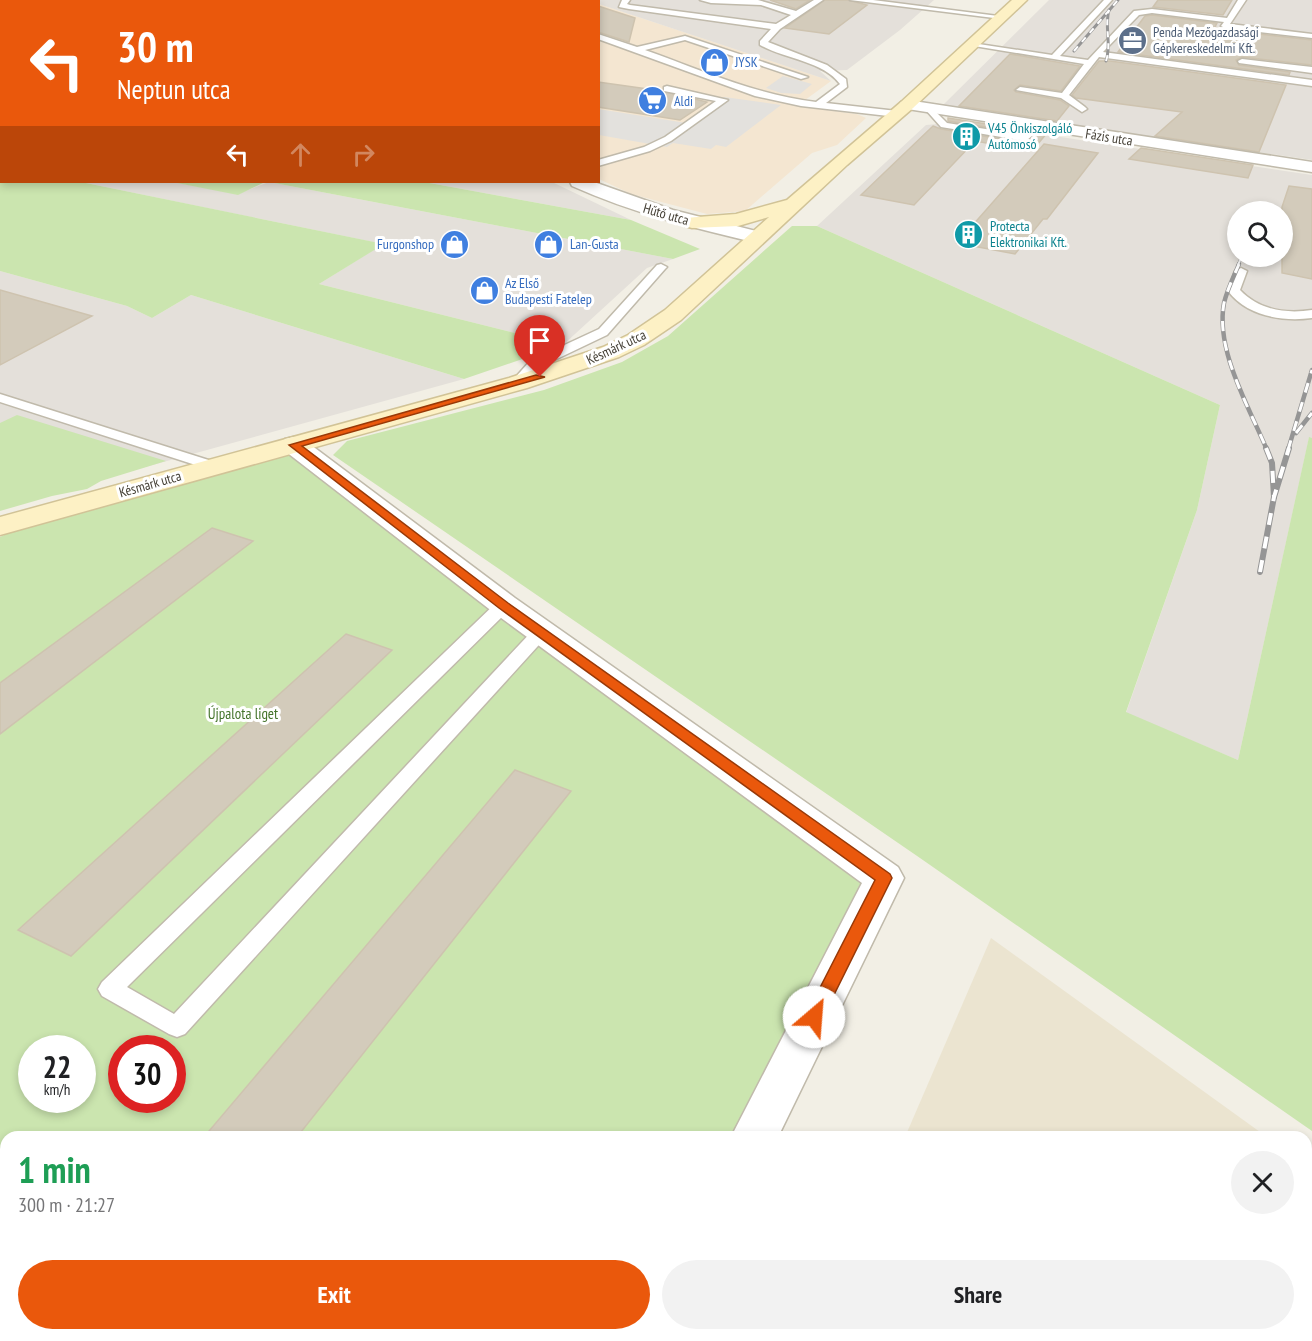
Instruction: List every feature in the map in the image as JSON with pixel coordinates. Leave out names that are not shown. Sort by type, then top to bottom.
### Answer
[{"type":"street","name":"Késmárk utca","points":[[0,526],[518,383],[591,360],[636,340],[673,315],[795,202],[902,110],[1020,0]]},
{"type":"street","name":"Fázis utca","points":[[902,110],[930,109],[1029,136],[1312,167]]},
{"type":"street","name":"Hűtő utca","points":[[581,183],[630,204],[692,222],[757,237]]},
{"type":"street","points":[[692,222],[754,217],[795,202]]},
{"type":"street","points":[[294,445],[504,605],[884,878],[757,1131]]},
{"type":"street","name":"Késmárk utca","points":[[0,537],[102,497]]},
{"type":"lane","points":[[626,0],[622,5],[777,27]]},
{"type":"lane","points":[[704,0],[728,3],[757,2],[770,4],[780,10],[797,14]]},
{"type":"lane","points":[[818,105],[844,85],[844,82],[824,67],[767,47],[763,41],[777,27],[819,0]]},
{"type":"lane","points":[[854,0],[880,1],[1002,17]]},
{"type":"lane","points":[[1053,57],[1108,0]]},
{"type":"lane","points":[[1242,0],[1225,26],[1312,36]]},
{"type":"lane","points":[[1064,96],[1097,54],[1137,13],[1152,11],[1228,20]]},
{"type":"lane","points":[[600,37],[758,94],[818,105],[902,110]]},
{"type":"lane","points":[[636,50],[685,38],[796,82],[774,97]]},
{"type":"lane","points":[[1106,44],[1123,46]]},
{"type":"lane","points":[[972,45],[1090,63]]},
{"type":"lane","points":[[1097,54],[1312,83]]},
{"type":"lane","points":[[1229,60],[1312,70]]},
{"type":"lane","points":[[600,162],[647,149],[668,139],[724,100],[667,89]]},
{"type":"lane","points":[[1020,90],[1064,96],[1082,110]]},
{"type":"lane","points":[[518,383],[534,364],[603,332],[661,267]]},
{"type":"lane","points":[[1241,272],[1234,291],[1239,298],[1251,305],[1288,315],[1312,314]]},
{"type":"lane","points":[[0,398],[213,466]]},
{"type":"lane","points":[[504,605],[110,989],[177,1027],[541,632]]},
{"type":"shaded area","points":[[600,0],[934,0],[900,30],[847,70],[820,71],[831,81],[600,4]]},
{"type":"shaded area","points":[[1049,0],[1312,0],[1312,160],[942,106]]},
{"type":"shaded area","points":[[600,4],[831,81],[797,106],[857,114],[866,118],[837,145],[812,153],[745,211],[707,214],[631,194],[600,179]]},
{"type":"shaded area","points":[[783,76],[812,84],[800,94],[781,93],[766,88]]},
{"type":"shaded area","points":[[724,97],[781,105],[726,147],[716,145],[711,149],[673,143],[667,147],[600,135],[600,109],[686,123]]},
{"type":"shaded area","points":[[961,122],[1312,175],[1312,438],[1309,438],[1238,760],[1126,713],[1197,510],[1220,405],[817,226],[926,125]]},
{"type":"shaded area","points":[[86,183],[178,183],[238,194],[266,183],[274,183],[673,259],[647,268],[563,345],[319,284],[383,244]]},
{"type":"shaded area","points":[[429,183],[554,183],[631,220]]},
{"type":"shaded area","points":[[0,271],[127,306],[152,318],[191,295],[464,379],[0,507]]},
{"type":"shaded area","points":[[991,938],[1259,1131],[908,1131]]},
{"type":"green space","points":[[0,183],[86,183],[384,244],[319,284],[563,345],[464,379],[191,295],[152,318],[127,306],[0,271]]},
{"type":"green space","points":[[177,183],[263,183],[238,195]]},
{"type":"green space","points":[[274,183],[429,183],[631,220],[700,249],[673,259]]},
{"type":"green space","points":[[792,226],[817,226],[1220,405],[1197,510],[1126,712],[1238,760],[1309,437],[1312,438],[1312,1131],[920,858],[333,455],[347,441],[544,390],[622,362],[668,336]]},
{"type":"green space","points":[[17,415],[166,461],[101,481],[87,489],[0,511],[0,423]]},
{"type":"green space","name":"Újpalota liget","points":[[294,445],[884,878],[757,1131],[302,1131],[570,791],[515,770],[209,1131],[0,1131],[0,537],[24,526]]},
{"type":"building","points":[[770,0],[810,0],[796,9]]},
{"type":"building","points":[[825,0],[848,0],[867,5],[829,34],[785,28]]},
{"type":"building","points":[[1158,0],[1232,0],[1223,15],[1153,7]]},
{"type":"building","points":[[600,7],[635,18],[629,42],[600,33]]},
{"type":"building","points":[[1145,16],[1217,23],[1215,27],[1225,30],[1312,40],[1312,65],[1242,57],[1236,60],[1239,65],[1290,72],[1289,75],[1118,52]]},
{"type":"building","points":[[1010,54],[1080,66],[1061,91],[1020,85],[1014,90],[1060,100],[1069,106],[1057,121],[959,106]]},
{"type":"building","points":[[1099,61],[1286,85],[1259,152],[1155,136],[1182,112],[1076,98],[1072,95]]},
{"type":"building","name":"Aldi","points":[[600,82],[662,91],[707,102],[680,120],[600,107]]},
{"type":"building","points":[[948,118],[1026,130],[1023,133],[948,121]]},
{"type":"building","points":[[933,126],[1026,143],[1040,132],[1047,133],[1032,151],[975,141],[914,205],[861,195]]},
{"type":"building","points":[[1044,144],[1098,153],[1047,219],[1043,219],[1015,254],[957,243]]},
{"type":"building","points":[[1141,148],[1253,165],[1248,178],[1129,159]]},
{"type":"building","points":[[1289,186],[1312,189],[1312,279],[1282,273],[1282,267],[1293,267],[1293,201],[1284,201]]},
{"type":"building","points":[[0,290],[92,316],[0,365]]},
{"type":"building","points":[[212,528],[253,541],[0,734],[0,683]]},
{"type":"building","points":[[346,634],[392,650],[71,956],[18,930]]},
{"type":"building","points":[[515,770],[571,791],[302,1131],[209,1131]]},
{"type":"railway","points":[[1109,11],[1118,0]]},
{"type":"railway","points":[[1074,51],[1109,11]]},
{"type":"railway","points":[[1106,61],[1109,11]]},
{"type":"railway","points":[[1238,267],[1224,303],[1224,340],[1235,378],[1267,450]]},
{"type":"railway","points":[[1288,450],[1312,370]]},
{"type":"railway","points":[[1296,433],[1312,413]]},
{"type":"railway","points":[[1266,448],[1272,463],[1274,497]]},
{"type":"railway","points":[[1274,497],[1289,448]]},
{"type":"railway","points":[[1260,572],[1274,497]]},
{"type":"place","name":"Penda Mezőgazdasági Gépkereskedelmi Kft.","points":[[1132,40]]},
{"type":"place","name":"JYSK","points":[[714,62]]},
{"type":"place","name":"Aldi","points":[[653,101]]},
{"type":"place","name":"V45 Önkiszolgáló Autómosó","points":[[967,136]]},
{"type":"place","name":"Protecta Elektronikai Kft.","points":[[969,234]]},
{"type":"place","name":"Furgonshop","points":[[455,244]]},
{"type":"place","name":"Lan-Gusta","points":[[549,244]]},
{"type":"place","name":"Az Első Budapesti Fatelep","points":[[484,291]]},
{"type":"route","points":[[540,377],[294,445],[523,619],[884,878],[814,1017]]}]
